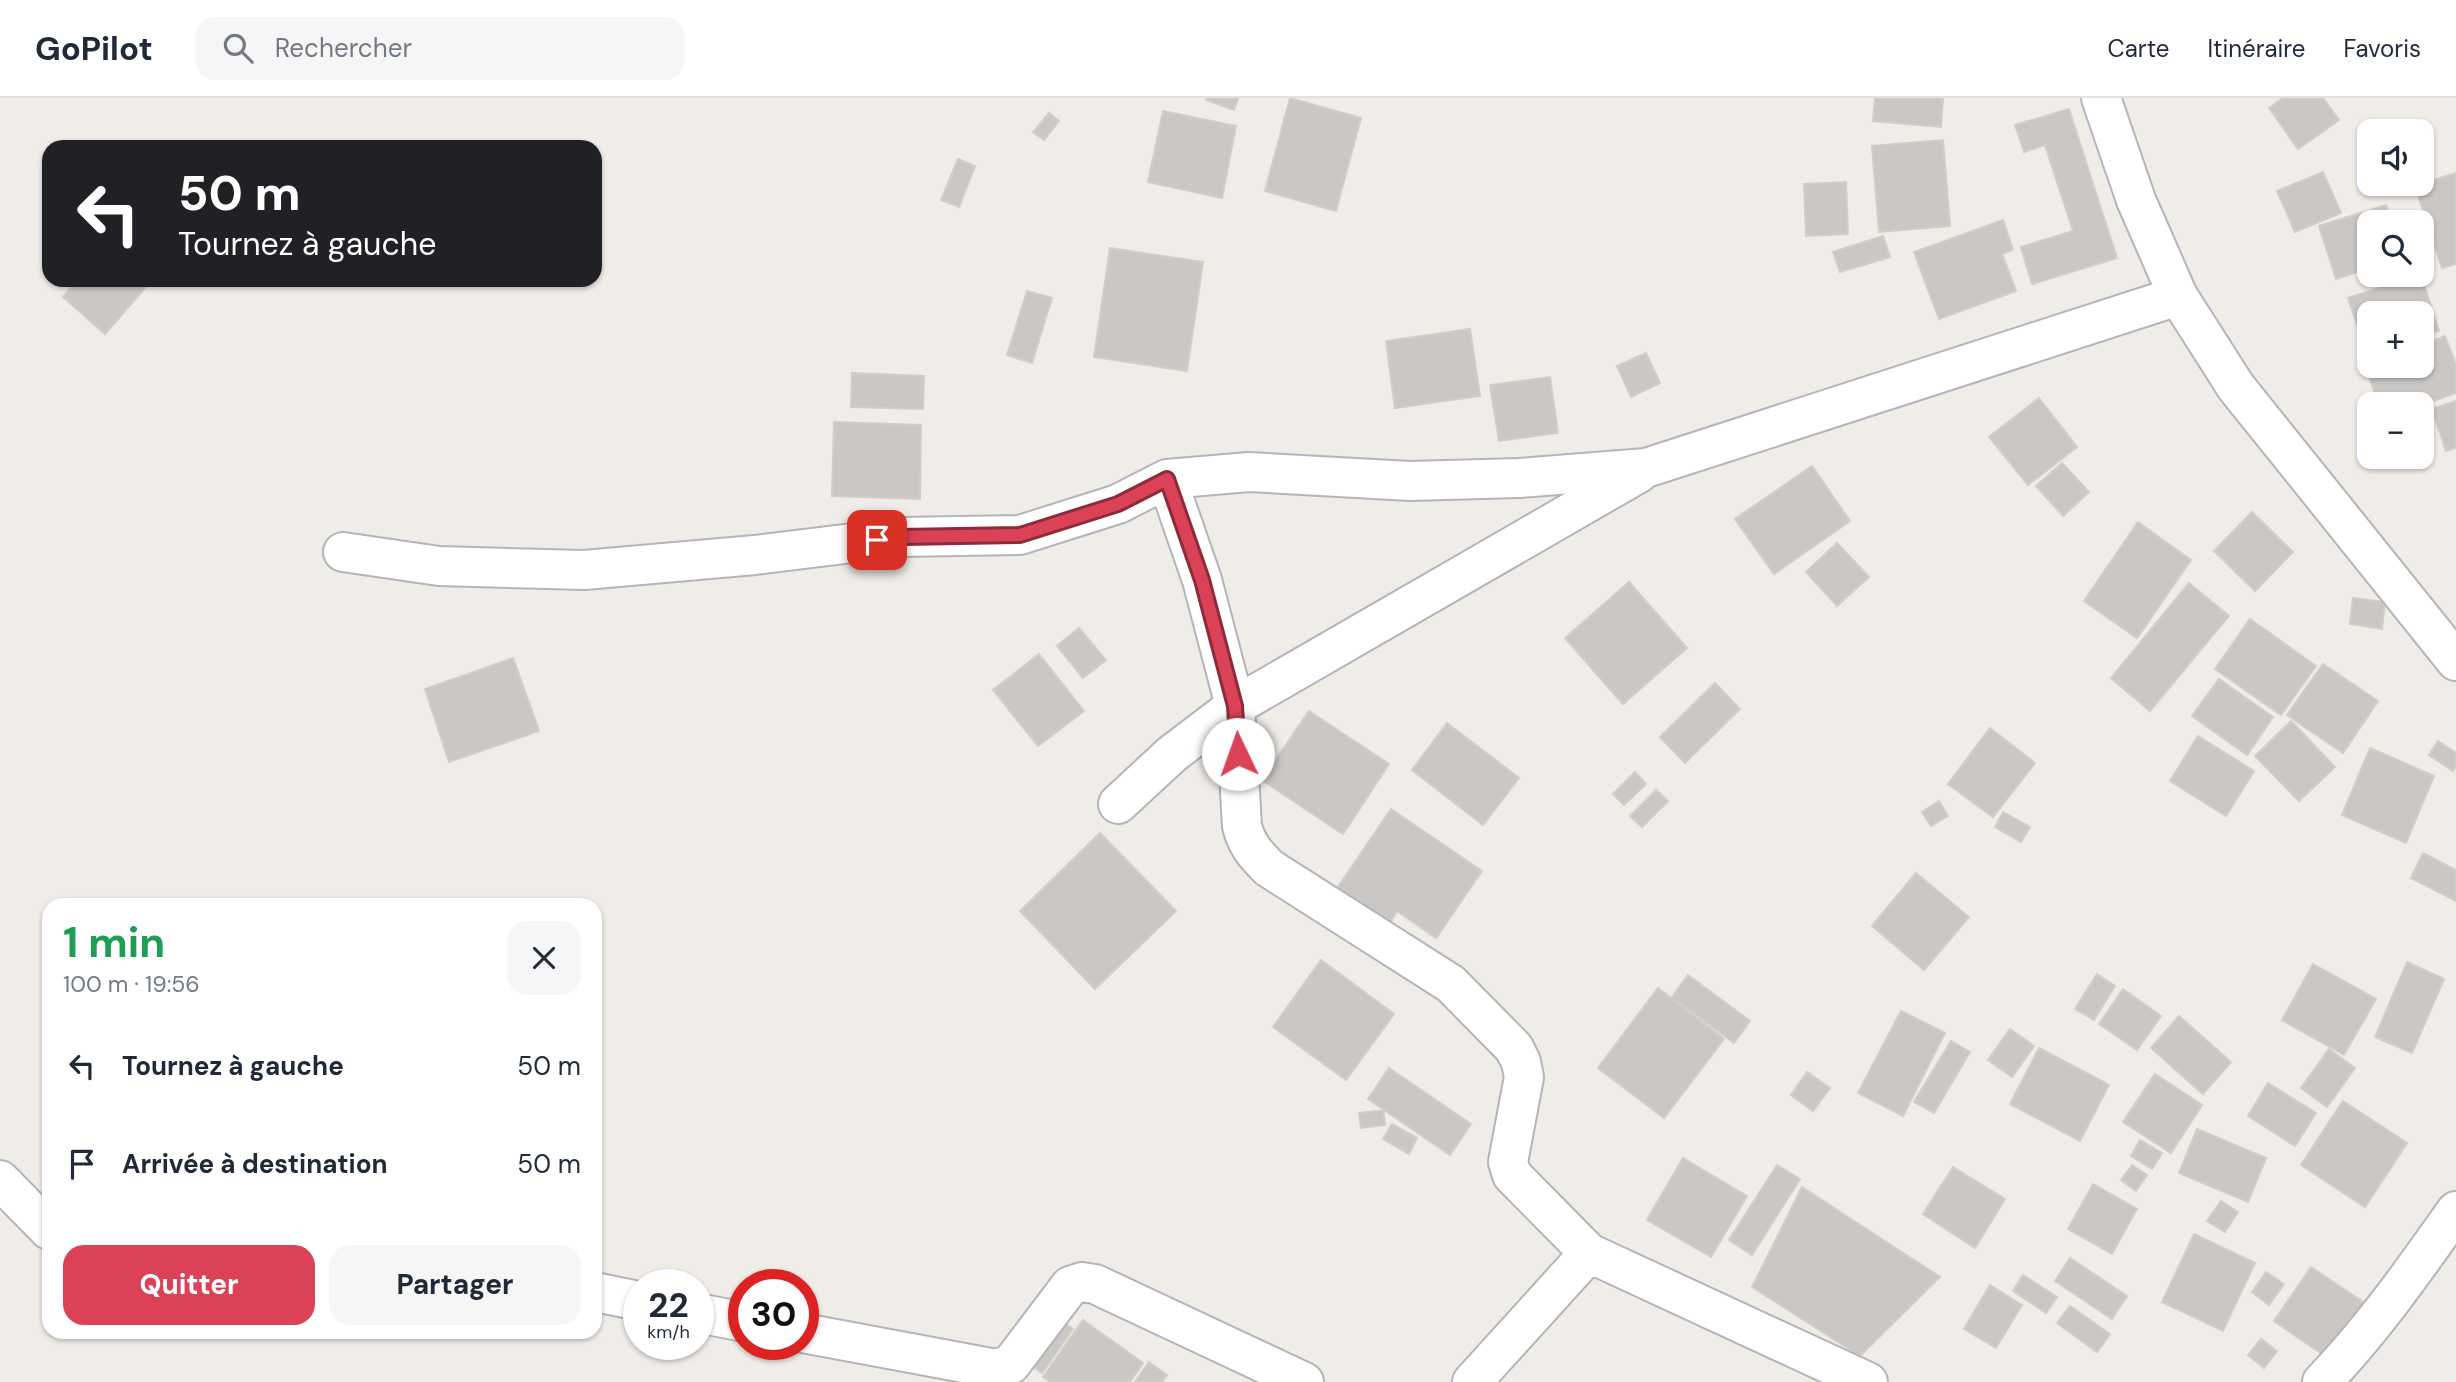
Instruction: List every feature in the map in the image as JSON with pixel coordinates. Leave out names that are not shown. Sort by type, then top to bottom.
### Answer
[{"type":"street","points":[[2101,98],[2136,200],[2178,296],[2236,387],[2456,662]]},
{"type":"street","points":[[1118,804],[1172,754],[1235,706],[1646,468],[2178,296]]},
{"type":"street","points":[[343,552],[439,566],[584,570],[755,555],[901,537],[1020,535],[1118,504],[1167,479],[1249,472],[1410,481],[1519,478],[1646,468]]},
{"type":"street","points":[[1167,479],[1202,580],[1235,706],[1245,839],[1269,869],[1451,984],[1514,1048],[1524,1077],[1508,1162],[1512,1175],[1589,1253],[1868,1382]]},
{"type":"street","points":[[0,1180],[42,1223]]},
{"type":"street","points":[[2322,1382],[2356,1347],[2456,1211]]},
{"type":"street","points":[[1472,1382],[1589,1253]]},
{"type":"street","points":[[819,1337],[996,1369],[1004,1368],[1011,1364],[1070,1286],[1082,1282],[1095,1284],[1304,1382]]},
{"type":"street","points":[[602,1293],[623,1298]]},
{"type":"building","points":[[1238,98],[1234,110],[1206,100]]},
{"type":"building","points":[[1290,98],[1361,118],[1336,211],[1265,191]]},
{"type":"building","points":[[1875,98],[1943,98],[1941,127],[1873,121]]},
{"type":"building","points":[[2283,98],[2323,98],[2339,120],[2298,149],[2269,108]]},
{"type":"building","points":[[2069,109],[2117,258],[2032,284],[2021,247],[2073,231],[2045,145],[2024,152],[2015,125]]},
{"type":"building","points":[[1163,111],[1236,126],[1222,198],[1148,182]]},
{"type":"building","points":[[1049,113],[1059,121],[1044,140],[1033,132]]},
{"type":"building","points":[[1943,140],[1950,226],[1879,232],[1872,146]]},
{"type":"building","points":[[958,159],[975,166],[959,207],[941,200]]},
{"type":"building","points":[[2323,172],[2341,213],[2295,232],[2277,191]]},
{"type":"building","points":[[2456,173],[2456,264],[2442,268],[2434,244],[2434,210],[2423,210],[2418,196],[2434,196],[2434,180]]},
{"type":"building","points":[[1846,182],[1848,234],[1806,236],[1804,184]]},
{"type":"building","points":[[2386,205],[2388,210],[2370,210]]},
{"type":"building","points":[[2357,214],[2357,272],[2336,279],[2319,226]]},
{"type":"building","points":[[2003,220],[2013,250],[2002,254],[2016,291],[1939,319],[1914,252]]},
{"type":"building","points":[[1883,236],[1890,257],[1840,272],[1833,252]]},
{"type":"building","points":[[1110,248],[1203,262],[1187,371],[1094,357]]},
{"type":"building","points":[[71,287],[146,287],[105,334],[63,297]]},
{"type":"building","points":[[2383,287],[2425,287],[2429,301],[2357,301],[2357,325],[2348,298]]},
{"type":"building","points":[[1027,291],[1052,298],[1032,363],[1007,355]]},
{"type":"building","points":[[2434,315],[2439,331],[2434,332]]},
{"type":"building","points":[[1470,329],[1480,396],[1395,408],[1386,341]]},
{"type":"building","points":[[2445,336],[2456,365],[2456,393],[2434,401],[2434,392],[2375,392],[2369,378],[2434,378],[2434,340]]},
{"type":"building","points":[[1646,353],[1660,383],[1631,397],[1617,366]]},
{"type":"building","points":[[852,373],[924,376],[923,409],[851,407]]},
{"type":"building","points":[[1550,377],[1558,433],[1499,441],[1490,385]]},
{"type":"building","points":[[2039,398],[2077,447],[2028,485],[1989,437]]},
{"type":"building","points":[[2456,401],[2456,448],[2446,451],[2434,408]]},
{"type":"building","points":[[834,422],[921,425],[920,499],[832,496]]},
{"type":"building","points":[[2062,463],[2089,492],[2063,516],[2036,486]]},
{"type":"building","points":[[1812,466],[1850,521],[1774,574],[1735,519]]},
{"type":"building","points":[[2252,512],[2293,552],[2255,591],[2214,551]]},
{"type":"building","points":[[2138,522],[2191,560],[2137,638],[2084,601]]},
{"type":"building","points":[[1837,543],[1869,577],[1837,606],[1806,572]]},
{"type":"building","points":[[1629,582],[1687,648],[1623,704],[1565,638]]},
{"type":"building","points":[[2189,583],[2229,616],[2150,711],[2111,678]]},
{"type":"building","points":[[2353,598],[2385,602],[2382,629],[2350,624]]},
{"type":"building","points":[[2250,619],[2316,666],[2281,715],[2215,669]]},
{"type":"building","points":[[1079,628],[1106,660],[1083,678],[1057,646]]},
{"type":"building","points":[[1039,654],[1084,711],[1038,746],[993,690]]},
{"type":"building","points":[[513,658],[539,731],[449,762],[425,689]]},
{"type":"building","points":[[2323,664],[2378,701],[2343,753],[2287,715]]},
{"type":"building","points":[[2219,679],[2273,717],[2247,755],[2192,716]]},
{"type":"building","points":[[1715,683],[1740,709],[1685,763],[1660,737]]},
{"type":"building","points":[[1309,711],[1389,764],[1343,834],[1262,780]]},
{"type":"building","points":[[2291,721],[2335,767],[2299,801],[2255,756]]},
{"type":"building","points":[[1447,723],[1519,778],[1483,825],[1412,770]]},
{"type":"building","points":[[1990,728],[2035,763],[1993,817],[1948,784]]},
{"type":"building","points":[[2198,736],[2254,771],[2226,816],[2170,781]]},
{"type":"building","points":[[2438,741],[2456,753],[2456,766],[2453,771],[2429,755]]},
{"type":"building","points":[[2370,748],[2434,776],[2406,843],[2342,815]]},
{"type":"building","points":[[1635,772],[1646,784],[1624,805],[1613,794]]},
{"type":"building","points":[[1656,790],[1668,801],[1642,827],[1630,816]]},
{"type":"building","points":[[1939,801],[1948,816],[1931,826],[1922,812]]},
{"type":"building","points":[[1391,809],[1482,871],[1436,938],[1397,911],[1390,923],[1338,887]]},
{"type":"building","points":[[2003,812],[2030,827],[2021,842],[1995,827]]},
{"type":"building","points":[[1100,833],[1176,911],[1095,989],[1020,911]]},
{"type":"building","points":[[2423,853],[2456,870],[2456,901],[2411,878]]},
{"type":"building","points":[[1916,873],[1969,917],[1924,970],[1872,926]]},
{"type":"building","points":[[1321,960],[1394,1014],[1346,1080],[1273,1027]]},
{"type":"building","points":[[2407,962],[2444,979],[2412,1053],[2375,1037]]},
{"type":"building","points":[[2313,964],[2376,999],[2344,1055],[2282,1020]]},
{"type":"building","points":[[2097,974],[2115,986],[2094,1020],[2075,1009]]},
{"type":"building","points":[[1688,975],[1750,1021],[1734,1043],[1672,997]]},
{"type":"building","points":[[1658,988],[1724,1039],[1664,1118],[1598,1068]]},
{"type":"building","points":[[2123,989],[2161,1016],[2137,1050],[2099,1024]]},
{"type":"building","points":[[1901,1011],[1945,1033],[1903,1116],[1858,1093]]},
{"type":"building","points":[[2179,1016],[2231,1062],[2203,1094],[2151,1048]]},
{"type":"building","points":[[2010,1029],[2034,1046],[2012,1077],[1988,1060]]},
{"type":"building","points":[[1951,1041],[1970,1052],[1934,1113],[1914,1102]]},
{"type":"building","points":[[2039,1048],[2109,1085],[2080,1141],[2010,1104]]},
{"type":"building","points":[[2329,1049],[2355,1068],[2327,1107],[2301,1088]]},
{"type":"building","points":[[1389,1068],[1471,1124],[1450,1155],[1368,1099]]},
{"type":"building","points":[[1807,1072],[1830,1088],[1813,1111],[1791,1095]]},
{"type":"building","points":[[2155,1074],[2202,1105],[2171,1153],[2123,1122]]},
{"type":"building","points":[[2268,1083],[2316,1113],[2295,1146],[2248,1116]]},
{"type":"building","points":[[2343,1101],[2407,1143],[2365,1207],[2301,1165]]},
{"type":"building","points":[[1383,1110],[1385,1125],[1361,1128],[1359,1113]]},
{"type":"building","points":[[1392,1124],[1417,1138],[1409,1154],[1383,1139]]},
{"type":"building","points":[[2197,1129],[2266,1158],[2248,1202],[2179,1173]]},
{"type":"building","points":[[2140,1140],[2162,1153],[2152,1169],[2131,1156]]},
{"type":"building","points":[[1683,1158],[1747,1196],[1711,1257],[1647,1220]]},
{"type":"building","points":[[1777,1165],[1800,1179],[1752,1255],[1729,1240]]},
{"type":"building","points":[[2132,1165],[2147,1175],[2136,1191],[2121,1180]]},
{"type":"building","points":[[1953,1167],[2005,1199],[1975,1248],[1923,1214]]},
{"type":"building","points":[[2093,1184],[2137,1209],[2112,1254],[2068,1229]]},
{"type":"building","points":[[1802,1187],[1940,1277],[1860,1356],[1752,1287]]},
{"type":"building","points":[[2221,1201],[2238,1212],[2225,1232],[2207,1221]]},
{"type":"building","points":[[2194,1234],[2255,1263],[2223,1331],[2162,1302]]},
{"type":"building","points":[[2070,1258],[2127,1296],[2112,1319],[2055,1281]]},
{"type":"building","points":[[2311,1267],[2369,1306],[2331,1360],[2274,1321]]},
{"type":"building","points":[[2266,1272],[2284,1284],[2269,1305],[2252,1292]]},
{"type":"building","points":[[2023,1275],[2057,1297],[2046,1313],[2013,1291]]},
{"type":"building","points":[[1990,1285],[2022,1305],[1996,1348],[1964,1329]]},
{"type":"building","points":[[2070,1306],[2110,1334],[2097,1352],[2057,1323]]},
{"type":"building","points":[[1055,1316],[1073,1329],[1042,1373],[1024,1360]]},
{"type":"building","points":[[1083,1320],[1143,1363],[1130,1382],[1050,1382],[1043,1377]]},
{"type":"building","points":[[2261,1339],[2277,1351],[2264,1368],[2248,1355]]},
{"type":"building","points":[[1149,1362],[1167,1375],[1162,1382],[1135,1382]]},
{"type":"route","points":[[877,540],[901,537],[1020,535],[1118,504],[1167,479],[1202,580],[1235,706],[1238,754]]}]
